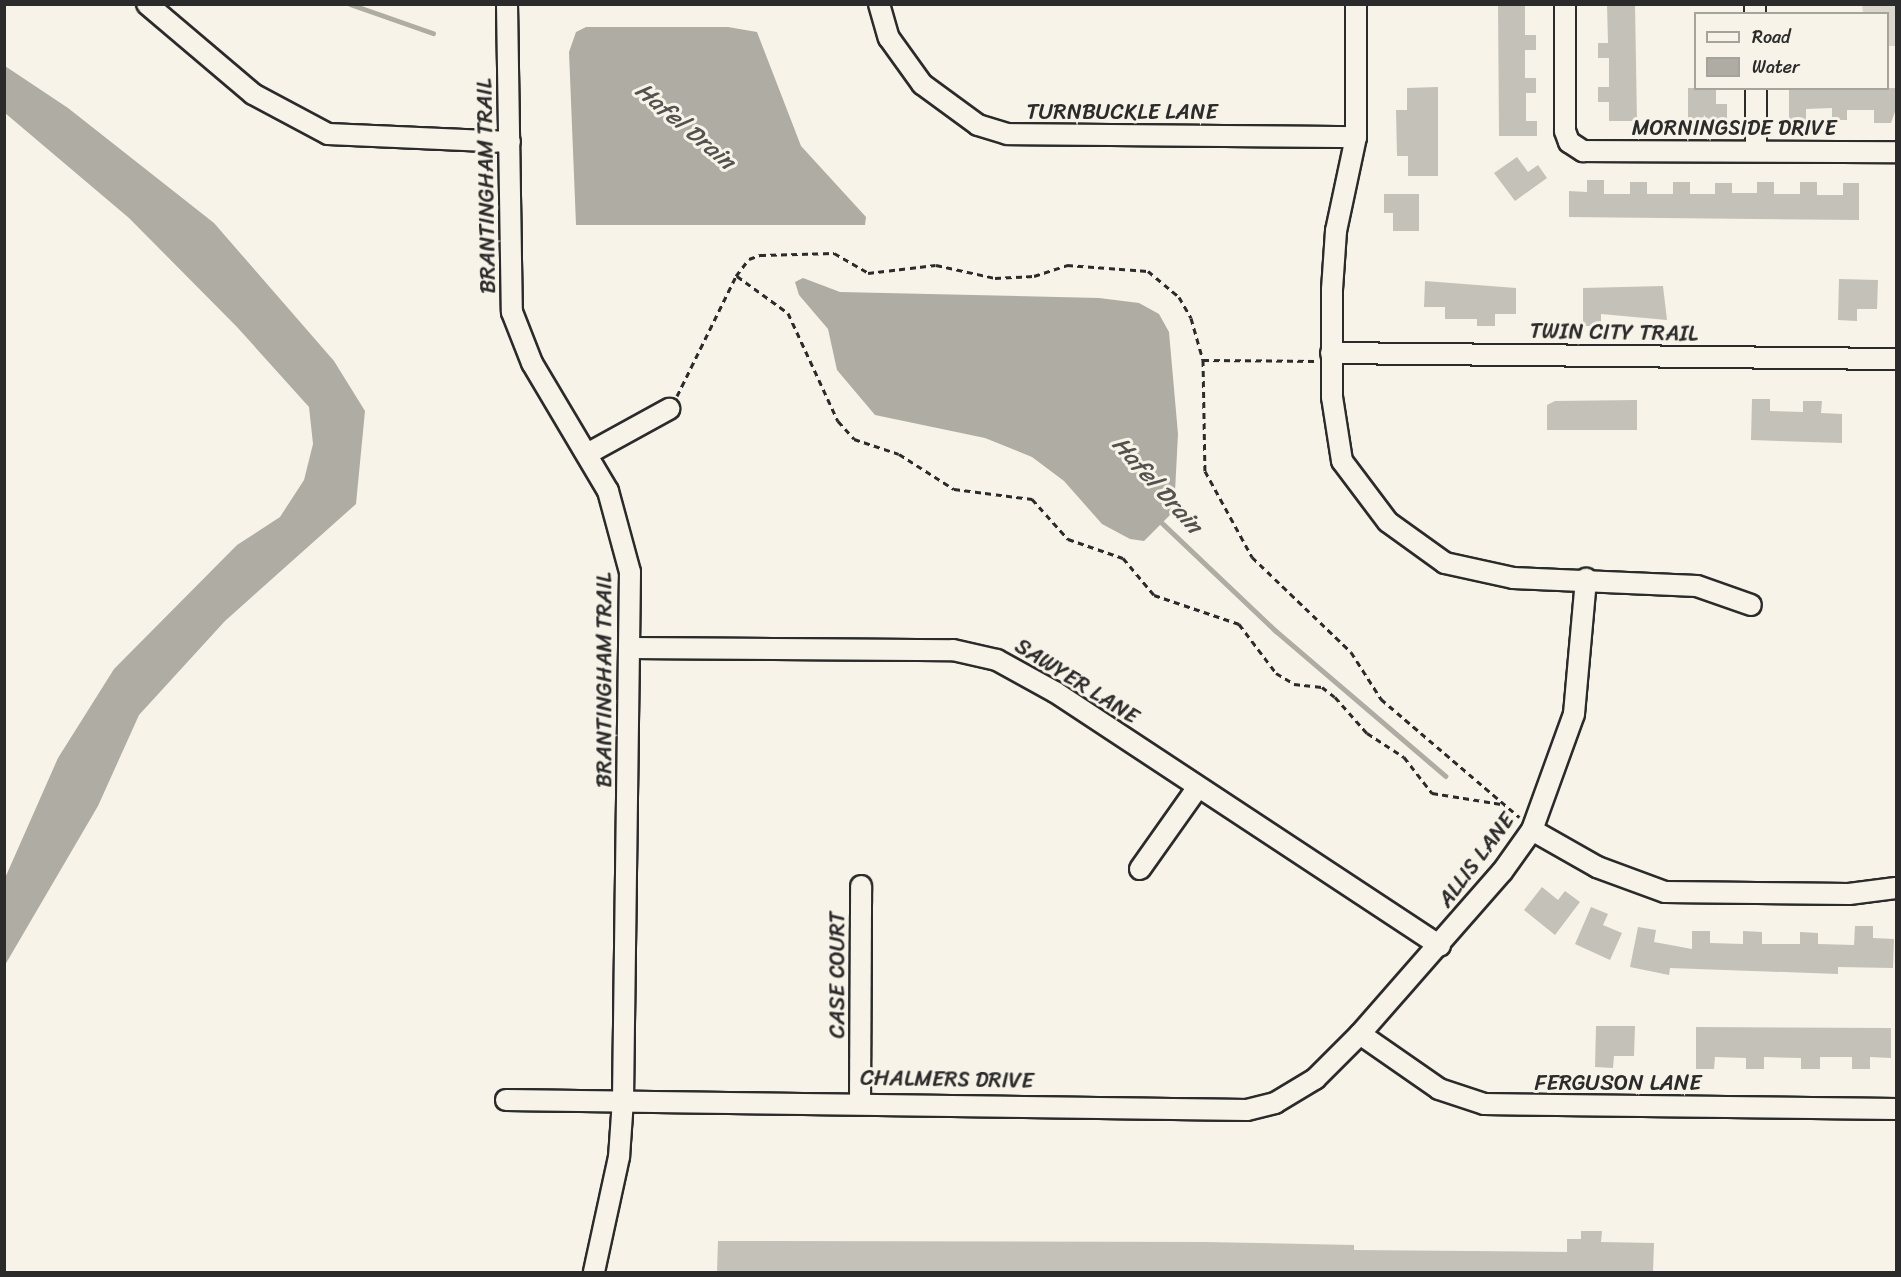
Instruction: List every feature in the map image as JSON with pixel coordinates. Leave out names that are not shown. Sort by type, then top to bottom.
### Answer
[{"type":"street","points":[[147,4],[253,94],[328,134],[510,142]]},
{"type":"street","name":"BRANTINGHAM TRAIL","points":[[507,4],[512,312],[532,363],[608,491],[626,544],[631,648],[623,1100],[619,1157],[594,1272]]},
{"type":"street","name":"TURNBUCKLE LANE","points":[[879,4],[889,38],[922,84],[978,125],[1007,134],[1356,137]]},
{"type":"street","points":[[1356,4],[1356,137],[1336,231],[1331,357],[1342,461],[1388,522],[1445,563],[1513,578],[1586,579],[1697,586],[1751,605]]},
{"type":"street","name":"MORNINGSIDE DRIVE","points":[[1564,4],[1565,131],[1574,146],[1591,152],[1896,152]]},
{"type":"street","points":[[1756,90],[1756,151]]},
{"type":"street","name":"TWIN CITY TRAIL","points":[[1331,357],[1896,359]]},
{"type":"street","points":[[587,454],[669,409]]},
{"type":"street","name":"ALLIS LANE","points":[[1360,1034],[1440,946],[1533,827],[1574,714],[1586,579]]},
{"type":"street","name":"SAWYER LANE","points":[[631,648],[974,652],[1031,676],[1440,946]]},
{"type":"street","points":[[1140,869],[1198,787]]},
{"type":"street","points":[[1533,827],[1597,867],[1665,892],[1849,894],[1896,888]]},
{"type":"street","name":"CASE COURT","points":[[860,1101],[861,886]]},
{"type":"street","name":"CHALMERS DRIVE","points":[[506,1100],[860,1101],[1247,1110],[1275,1103],[1315,1079],[1360,1034]]},
{"type":"street","name":"FERGUSON LANE","points":[[1360,1034],[1439,1089],[1484,1104],[1896,1109]]},
{"type":"path","points":[[669,409],[736,276],[760,255],[822,252],[845,258],[868,273],[936,265],[1019,278],[1067,265],[1134,268],[1162,280],[1179,297],[1203,360],[1205,471],[1252,557],[1351,652],[1381,699],[1417,724],[1450,762],[1491,788],[1501,804],[1533,827]]},
{"type":"path","points":[[736,276],[788,313],[838,421],[854,439],[899,454],[954,489],[1032,499],[1068,539],[1123,558],[1154,595],[1239,624],[1276,673],[1294,684],[1322,687],[1367,732],[1404,757],[1432,793],[1501,804]]},
{"type":"path","points":[[1203,360],[1331,357]]},
{"type":"shaded area","points":[[1862,5],[1896,5],[1896,46],[1889,46],[1889,12],[1863,12]]},
{"type":"water","points":[[586,27],[728,27],[757,32],[801,146],[866,217],[865,225],[576,225],[569,52],[576,32]]},
{"type":"water","points":[[5,66],[68,108],[214,223],[334,361],[365,411],[356,504],[225,621],[139,715],[98,806],[5,965],[5,878],[58,758],[114,669],[237,545],[280,517],[304,480],[313,444],[309,407],[237,327],[129,218],[5,113]]},
{"type":"water","points":[[803,278],[840,292],[1099,298],[1139,303],[1159,314],[1169,332],[1178,434],[1174,511],[1144,541],[1130,539],[1102,524],[1064,481],[1032,457],[985,438],[875,415],[837,370],[828,329],[799,295],[795,282]]},
{"type":"building","points":[[1498,4],[1525,4],[1525,35],[1536,35],[1536,50],[1525,50],[1525,78],[1536,78],[1536,93],[1526,93],[1526,121],[1537,121],[1537,136],[1499,136]]},
{"type":"building","points":[[1607,4],[1635,4],[1637,121],[1609,121],[1609,102],[1598,102],[1598,87],[1609,87],[1609,58],[1598,58],[1598,43],[1608,43]]},
{"type":"building","points":[[1438,87],[1438,176],[1408,176],[1408,156],[1397,156],[1396,110],[1407,110],[1407,88]]},
{"type":"building","points":[[1688,88],[1716,90],[1716,104],[1727,104],[1727,119],[1688,119]]},
{"type":"building","points":[[1889,88],[1896,88],[1896,109],[1891,123],[1874,123],[1874,110],[1847,110],[1847,120],[1832,120],[1832,108],[1806,109],[1806,121],[1789,121],[1789,90],[1889,90]]},
{"type":"building","points":[[1517,157],[1528,172],[1538,165],[1547,178],[1515,201],[1494,173]]},
{"type":"building","points":[[1587,180],[1604,180],[1604,194],[1630,194],[1630,182],[1647,182],[1647,194],[1673,194],[1673,182],[1690,182],[1690,194],[1715,194],[1715,183],[1732,183],[1732,193],[1757,193],[1757,182],[1774,182],[1774,194],[1800,194],[1800,182],[1817,182],[1817,195],[1843,195],[1843,183],[1859,183],[1859,220],[1569,217],[1569,191],[1587,192]]},
{"type":"building","points":[[1384,194],[1419,194],[1419,231],[1393,231],[1393,213],[1384,213]]},
{"type":"building","points":[[1839,279],[1878,280],[1877,309],[1857,309],[1857,321],[1838,320]]},
{"type":"building","points":[[1425,281],[1516,288],[1516,314],[1495,314],[1495,326],[1477,326],[1477,319],[1445,319],[1445,307],[1424,307]]},
{"type":"building","points":[[1663,286],[1667,320],[1601,314],[1601,326],[1583,326],[1583,288]]},
{"type":"building","points":[[1752,399],[1770,399],[1770,411],[1803,412],[1803,401],[1822,401],[1821,413],[1842,414],[1842,443],[1751,440]]},
{"type":"building","points":[[1637,400],[1637,430],[1547,430],[1547,405],[1555,401]]},
{"type":"building","points":[[1542,887],[1558,900],[1565,891],[1580,902],[1555,935],[1524,910]]},
{"type":"building","points":[[1591,907],[1608,914],[1603,925],[1622,933],[1610,960],[1575,944]]},
{"type":"building","points":[[1855,926],[1873,926],[1873,938],[1894,939],[1893,968],[1838,967],[1838,974],[1670,968],[1669,975],[1630,967],[1638,927],[1656,930],[1654,942],[1692,949],[1692,931],[1710,931],[1710,943],[1743,944],[1743,931],[1762,932],[1762,944],[1800,944],[1800,932],[1818,933],[1818,944],[1854,945]]},
{"type":"building","points":[[1596,1026],[1635,1026],[1634,1056],[1614,1056],[1613,1068],[1595,1067]]},
{"type":"building","points":[[1696,1027],[1891,1028],[1891,1058],[1870,1057],[1870,1069],[1852,1069],[1852,1057],[1820,1057],[1820,1069],[1801,1069],[1801,1058],[1764,1057],[1764,1069],[1746,1069],[1746,1058],[1715,1057],[1714,1069],[1696,1069]]},
{"type":"building","points":[[1581,1231],[1602,1231],[1601,1242],[1654,1243],[1653,1272],[717,1272],[718,1241],[1203,1242],[1354,1245],[1354,1250],[1567,1252],[1567,1239],[1581,1239]]},
{"type":"waterway","name":"Hafel Drain","points":[[350,4],[433,33]]},
{"type":"waterway","name":"Hafel Drain","points":[[1159,520],[1276,631],[1446,776]]}]
